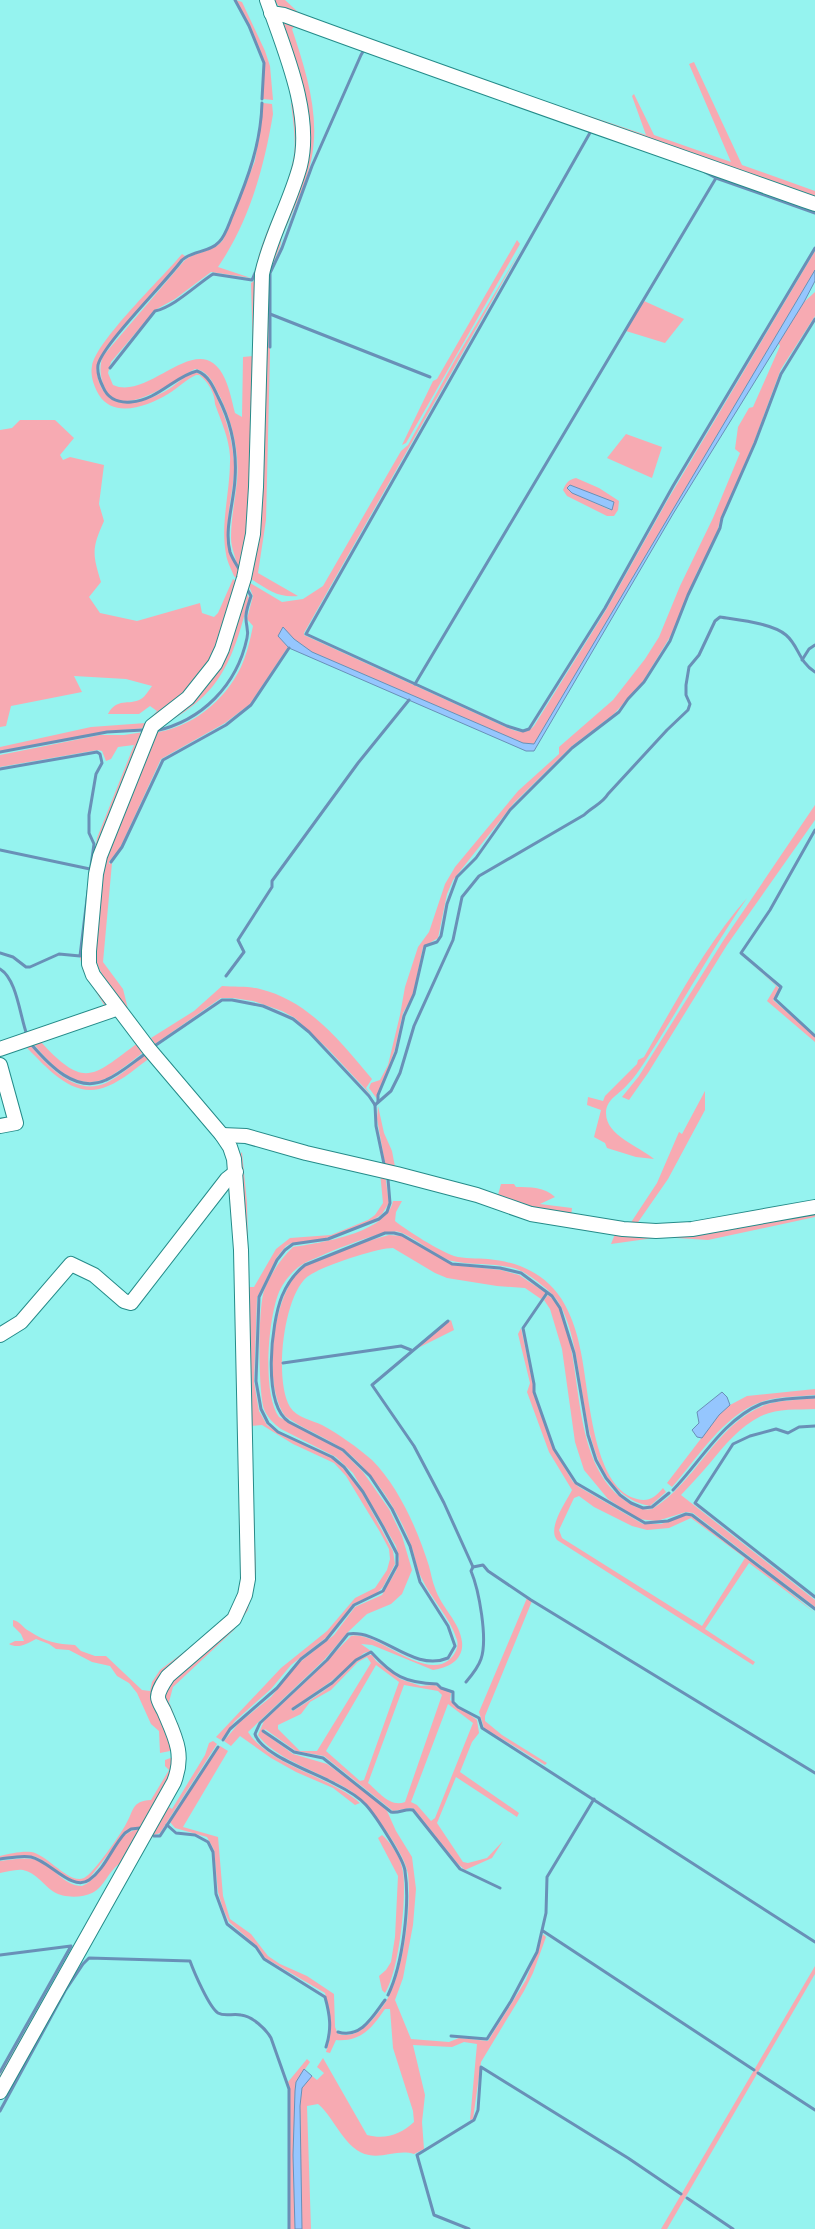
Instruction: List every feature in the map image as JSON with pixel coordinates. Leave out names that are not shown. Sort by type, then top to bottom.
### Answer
[{"type":"street","points":[[269,7],[284,15],[457,79],[588,123],[815,204]]},
{"type":"street","points":[[0,2092],[178,1772],[180,1762],[176,1740],[158,1698],[161,1687],[168,1676],[234,1619],[245,1595],[248,1579],[241,1250],[236,1172],[230,1147],[116,1009],[93,975],[89,964],[96,874],[100,856],[152,726],[188,698],[215,664],[237,604],[252,542],[256,487],[262,274],[269,247],[300,165],[302,145],[294,79],[269,7]]},
{"type":"street","points":[[0,1049],[116,1009]]},
{"type":"street","points":[[0,1065],[16,1123],[0,1126]]},
{"type":"street","points":[[222,1135],[246,1136],[314,1155],[397,1174],[477,1196],[531,1214],[623,1229],[656,1231],[692,1229],[815,1207]]},
{"type":"street","points":[[0,1335],[21,1322],[71,1264],[94,1275],[124,1301],[131,1303],[227,1179],[236,1172]]},
{"type":"shaded area","points":[[236,0],[242,2],[265,51],[270,66],[273,100],[263,99],[264,60],[250,25]]},
{"type":"shaded area","points":[[274,0],[285,0],[298,12],[452,70],[646,135],[632,96],[634,94],[654,135],[731,162],[689,64],[694,62],[742,165],[815,191],[815,201],[281,9]]},
{"type":"shaded area","points":[[281,21],[295,26],[292,29],[307,78],[313,111],[314,144],[305,180],[269,273],[270,354],[266,520],[258,573],[298,596],[272,592],[249,578],[264,287],[304,160]]},
{"type":"shaded area","points":[[263,103],[272,104],[273,114],[260,174],[247,213],[229,250],[218,267],[251,278],[211,272],[175,299],[155,310],[111,362],[108,373],[113,385],[127,387],[143,384],[188,361],[202,359],[215,364],[225,379],[235,413],[242,417],[243,357],[253,356],[251,283],[254,281],[260,250],[284,191],[293,160],[295,139],[291,103],[295,104],[299,150],[267,243],[251,521],[237,579],[228,562],[224,542],[230,468],[229,449],[214,396],[208,384],[199,375],[196,375],[151,403],[132,408],[113,407],[99,395],[93,381],[92,366],[96,355],[105,341],[131,309],[182,254],[185,256],[101,356],[97,364],[97,376],[103,391],[110,398],[119,402],[129,403],[139,402],[160,394],[192,373],[196,372],[206,378],[223,413],[233,451],[234,475],[227,529],[231,555],[237,567],[231,538],[238,469],[236,445],[226,410],[210,379],[202,371],[195,369],[148,396],[122,401],[111,397],[104,386],[101,367],[103,356],[184,261],[193,255],[209,250],[223,240],[255,161]]},
{"type":"shaded area","points":[[517,240],[520,244],[406,443],[402,445],[433,381],[437,379]]},
{"type":"shaded area","points":[[523,246],[304,633],[304,635],[508,728],[522,732],[528,731],[534,726],[606,610],[667,501],[815,251],[815,270],[534,744],[523,743],[312,652],[294,639],[278,636],[288,647],[250,704],[225,723],[161,759],[120,848],[109,862],[109,864],[112,863],[103,962],[123,989],[128,1009],[104,977],[95,955],[102,868],[153,733],[180,726],[193,719],[216,702],[234,680],[245,657],[253,626],[247,619],[253,596],[247,581],[282,602],[303,599],[323,586],[401,451],[408,445],[456,358]]},
{"type":"shaded area","points":[[815,292],[815,316],[781,369],[754,442],[720,521],[716,536],[697,572],[673,632],[642,683],[614,714],[572,746],[514,803],[453,880],[447,894],[438,938],[423,947],[413,995],[403,1013],[395,1049],[377,1099],[369,1088],[371,1083],[380,1080],[388,1065],[405,987],[418,947],[429,932],[445,884],[455,867],[518,791],[559,754],[559,747],[613,700],[645,659],[659,637],[740,453],[735,449],[738,427],[749,408],[753,407],[780,346],[778,342],[804,302]]},
{"type":"shaded area","points":[[644,301],[684,319],[665,343],[626,331]]},
{"type":"shaded area","points":[[20,420],[55,420],[74,438],[60,455],[63,460],[70,457],[104,465],[99,504],[104,521],[95,545],[96,564],[101,582],[89,597],[100,613],[137,621],[200,603],[202,613],[214,617],[218,613],[233,579],[240,584],[212,665],[148,728],[108,731],[0,751],[0,747],[91,727],[146,723],[157,711],[150,706],[139,714],[108,714],[115,705],[141,699],[152,686],[126,679],[74,676],[82,692],[11,706],[6,726],[0,727],[0,430],[12,428]]},
{"type":"shaded area","points":[[626,434],[662,447],[652,478],[607,458]]},
{"type":"shaded area","points":[[576,478],[599,488],[619,501],[618,510],[614,516],[607,516],[567,496],[563,490],[565,485]],"holes":[[[570,485],[596,496],[610,510],[574,493]]]},
{"type":"shaded area","points":[[245,590],[249,598],[243,620],[230,658],[221,674],[211,689],[197,702],[160,726],[189,703]]},
{"type":"shaded area","points":[[144,732],[100,841],[86,959],[112,1005],[106,1008],[83,971],[80,958],[97,838],[134,745],[118,747],[111,759],[106,761],[102,751],[98,750],[0,767],[0,755],[100,735],[124,735]]},
{"type":"shaded area","points":[[815,805],[815,820],[727,945],[648,1073],[629,1100],[622,1097],[639,1076],[723,941]]},
{"type":"shaded area","points":[[747,898],[644,1063],[625,1088],[608,1104],[607,1121],[611,1128],[624,1140],[654,1159],[636,1157],[607,1148],[605,1143],[594,1137],[601,1110],[587,1105],[588,1097],[603,1101],[605,1096],[637,1064],[638,1060],[644,1057],[705,954]]},
{"type":"shaded area","points":[[740,954],[779,988],[773,1000],[815,1036],[815,1042],[767,1001],[776,986]]},
{"type":"shaded area","points":[[222,986],[260,989],[278,995],[309,1013],[336,1037],[372,1079],[366,1088],[372,1096],[328,1049],[295,1018],[282,1011],[253,1001],[221,998],[155,1044],[151,1038],[194,1011]]},
{"type":"shaded area","points":[[40,1041],[55,1057],[68,1067],[79,1072],[89,1073],[110,1064],[139,1042],[145,1051],[107,1078],[96,1082],[85,1082],[64,1074],[55,1067],[32,1042]]},
{"type":"shaded area","points":[[29,1044],[44,1061],[63,1077],[83,1086],[95,1086],[106,1083],[147,1053],[150,1058],[108,1086],[95,1090],[83,1089],[72,1086],[51,1071],[24,1045]]},
{"type":"shaded area","points":[[705,1091],[705,1110],[668,1179],[634,1228],[628,1227],[657,1183],[679,1132],[682,1134]]},
{"type":"shaded area","points":[[378,1106],[384,1133],[392,1151],[396,1172],[386,1169],[377,1119]]},
{"type":"shaded area","points":[[242,1152],[247,1203],[249,1287],[254,1287],[276,1249],[290,1238],[331,1235],[368,1220],[375,1215],[383,1203],[380,1172],[385,1174],[389,1203],[382,1214],[366,1225],[340,1234],[319,1240],[292,1243],[286,1246],[277,1257],[257,1298],[254,1382],[259,1411],[267,1425],[282,1435],[332,1458],[344,1469],[362,1493],[393,1551],[395,1564],[383,1587],[377,1593],[353,1604],[328,1636],[291,1665],[271,1689],[235,1721],[221,1740],[216,1737],[281,1668],[327,1631],[355,1598],[375,1588],[387,1570],[390,1559],[389,1549],[380,1532],[346,1476],[334,1463],[293,1444],[262,1425],[251,1426],[256,1572],[248,1610],[234,1630],[173,1687],[169,1702],[174,1714],[168,1711],[164,1692],[168,1684],[244,1610],[244,1203],[238,1158]]},
{"type":"shaded area","points":[[443,1181],[486,1190],[489,1195]]},
{"type":"shaded area","points":[[501,1184],[514,1184],[516,1187],[542,1189],[555,1197],[540,1204],[572,1208],[571,1216],[568,1218],[490,1195],[498,1195]]},
{"type":"shaded area","points":[[393,1201],[402,1201],[396,1212],[395,1221],[440,1250],[458,1257],[511,1263],[532,1272],[551,1286],[565,1305],[576,1331],[594,1430],[607,1471],[618,1487],[631,1497],[645,1500],[652,1498],[663,1488],[666,1492],[650,1506],[624,1495],[606,1475],[594,1449],[576,1354],[568,1324],[554,1296],[524,1272],[503,1266],[452,1261],[440,1256],[412,1238],[399,1232],[392,1232],[367,1238],[337,1249],[299,1266],[292,1273],[279,1292],[272,1320],[268,1356],[270,1392],[274,1406],[279,1417],[333,1445],[363,1472],[389,1509],[402,1536],[412,1570],[402,1594],[391,1604],[367,1614],[348,1632],[324,1660],[248,1732],[258,1744],[270,1753],[347,1793],[360,1803],[355,1805],[333,1788],[296,1772],[271,1758],[240,1736],[231,1746],[224,1741],[239,1723],[271,1697],[299,1663],[334,1635],[355,1607],[382,1595],[396,1571],[399,1559],[396,1546],[353,1473],[336,1457],[281,1429],[267,1415],[262,1399],[260,1350],[264,1291],[269,1279],[284,1256],[293,1247],[319,1243],[366,1229],[379,1221],[388,1212]]},
{"type":"shaded area","points":[[815,1212],[815,1217],[708,1240],[661,1237],[611,1244],[615,1234]]},
{"type":"shaded area","points":[[389,1235],[402,1236],[453,1265],[501,1270],[519,1275],[546,1293],[541,1299],[525,1288],[497,1286],[447,1278],[393,1248],[335,1263],[307,1277],[299,1287],[287,1320],[282,1360],[285,1395],[290,1407],[301,1416],[322,1425],[354,1446],[372,1460],[391,1483],[413,1524],[441,1602],[458,1628],[461,1635],[462,1648],[454,1662],[433,1670],[372,1645],[361,1644],[371,1651],[364,1653],[330,1682],[291,1709],[293,1711],[324,1690],[361,1658],[372,1655],[376,1661],[400,1679],[421,1686],[434,1685],[451,1693],[450,1700],[477,1720],[479,1733],[472,1742],[460,1772],[519,1813],[517,1817],[456,1777],[437,1823],[463,1862],[468,1863],[487,1858],[503,1841],[492,1858],[465,1870],[458,1864],[414,1809],[393,1811],[324,1756],[296,1751],[265,1729],[264,1733],[293,1754],[327,1764],[376,1800],[387,1811],[396,1831],[412,1857],[416,1889],[413,1925],[403,1978],[395,2000],[411,2039],[449,2042],[459,2038],[488,2041],[526,1980],[543,1934],[546,1937],[533,1973],[524,1991],[481,2062],[473,2119],[470,2120],[477,2044],[464,2042],[452,2047],[413,2045],[425,2095],[422,2122],[424,2149],[414,2154],[403,2152],[375,2156],[361,2152],[347,2141],[318,2104],[307,2106],[311,2229],[302,2229],[300,2106],[302,2088],[312,2076],[317,2080],[324,2073],[317,2067],[323,2058],[367,2135],[381,2137],[393,2135],[404,2130],[414,2122],[413,2111],[393,2048],[390,2009],[385,2009],[365,2032],[352,2039],[336,2040],[330,2053],[326,2052],[331,2022],[325,1993],[265,1958],[257,1946],[229,1922],[218,1892],[214,1850],[207,1837],[175,1828],[170,1822],[220,1746],[228,1751],[183,1827],[218,1837],[223,1896],[230,1919],[251,1934],[268,1956],[280,1964],[307,1976],[334,1994],[335,2027],[338,2034],[353,2034],[365,2027],[385,2003],[397,1976],[405,1941],[409,1904],[406,1865],[385,1829],[358,1797],[340,1785],[288,1759],[266,1744],[258,1735],[264,1721],[351,1636],[361,1636],[373,1640],[413,1660],[426,1664],[438,1665],[449,1660],[457,1648],[454,1632],[421,1577],[407,1534],[384,1493],[361,1465],[344,1450],[285,1416],[278,1402],[274,1383],[272,1362],[274,1339],[284,1297],[292,1280],[303,1268],[320,1259]],"holes":[[[367,1657],[371,1663],[317,1751],[300,1751],[278,1729],[278,1725],[301,1714],[310,1702],[331,1690],[358,1662]],[[376,1665],[399,1682],[364,1780],[360,1781],[326,1751]],[[404,1685],[438,1691],[442,1695],[405,1802],[394,1803],[389,1801],[368,1783]],[[448,1704],[473,1723],[435,1818],[431,1821],[417,1805],[411,1802]]]},
{"type":"shaded area","points":[[548,1295],[558,1306],[567,1331],[588,1445],[608,1485],[624,1500],[637,1508],[652,1509],[668,1498],[719,1439],[748,1414],[771,1403],[815,1398],[815,1409],[767,1413],[746,1425],[727,1443],[681,1495],[815,1600],[815,1607],[693,1513],[686,1512],[657,1521],[638,1519],[608,1499],[584,1470],[575,1442],[562,1349],[550,1309],[544,1300]]},
{"type":"shaded area","points":[[451,1320],[454,1330],[412,1351]]},
{"type":"shaded area","points":[[521,1328],[533,1383],[533,1392],[554,1450],[573,1482],[643,1524],[661,1524],[686,1515],[691,1516],[751,1560],[815,1613],[749,1563],[705,1629],[755,1662],[753,1665],[557,1540],[554,1529],[556,1522],[572,1490],[549,1452],[527,1392],[530,1383],[518,1334]],"holes":[[[579,1496],[594,1507],[632,1526],[647,1530],[669,1528],[691,1518],[745,1558],[702,1626],[562,1538],[559,1530],[574,1498]]]},
{"type":"shaded area","points":[[815,1389],[815,1395],[774,1399],[747,1408],[723,1427],[672,1487],[667,1483],[719,1415],[730,1405],[747,1396]]},
{"type":"shaded area","points":[[243,1592],[238,1609],[227,1623],[177,1663],[166,1674],[159,1685],[156,1696],[157,1703],[174,1743],[175,1750],[160,1753],[159,1731],[151,1724],[137,1693],[129,1683],[117,1676],[110,1666],[92,1662],[69,1650],[56,1649],[36,1639],[19,1646],[9,1644],[15,1641],[24,1641],[21,1634],[13,1626],[13,1620],[46,1640],[75,1645],[81,1651],[95,1656],[106,1656],[142,1690],[150,1691],[152,1682],[160,1670],[225,1621],[237,1607]]},
{"type":"shaded area","points":[[527,1598],[532,1601],[485,1716],[485,1721],[502,1735],[547,1763],[545,1765],[484,1728],[479,1712]]},
{"type":"shaded area","points":[[172,1720],[178,1723],[183,1738],[185,1759],[179,1786],[169,1807],[172,1809],[205,1755],[209,1743],[213,1741],[217,1744],[160,1833],[154,1835],[151,1839],[148,1838],[173,1796]]},
{"type":"shaded area","points":[[176,1756],[177,1764],[143,1829],[136,1827],[125,1833],[88,1880],[73,1881],[32,1856],[0,1859],[0,1856],[19,1852],[31,1852],[44,1858],[72,1877],[84,1878],[100,1862],[113,1844],[136,1805],[140,1802],[151,1800],[169,1770],[165,1766],[165,1760]]},
{"type":"shaded area","points":[[139,1829],[142,1831],[0,2083],[0,2075],[121,1863],[113,1869],[104,1882],[92,1893],[73,1897],[54,1892],[36,1876],[23,1870],[0,1873],[0,1861],[30,1859],[39,1861],[70,1883],[82,1886],[91,1881],[98,1873],[122,1838],[129,1832]]},
{"type":"shaded area","points":[[382,1835],[393,1847],[398,1857],[402,1867],[404,1884],[403,1916],[398,1952],[390,1983],[385,1993],[382,1990],[379,1976],[391,1962],[395,1937],[398,1876],[378,1838]]},
{"type":"shaded area","points":[[815,1966],[815,1974],[667,2229],[661,2229]]},
{"type":"shaded area","points":[[307,2059],[310,2062],[296,2082],[295,2091],[293,2155],[295,2229],[290,2229],[290,2088],[288,2082]]},
{"type":"water","points":[[815,270],[815,281],[804,302],[673,514],[534,751],[526,751],[289,648],[278,636],[283,627],[294,639],[312,652],[523,743],[534,744]]},
{"type":"water","points":[[570,485],[614,502],[612,510],[572,493],[567,488]]},
{"type":"water","points":[[722,1392],[727,1397],[730,1405],[719,1415],[702,1438],[697,1437],[692,1430],[699,1423],[697,1412]]},
{"type":"water","points":[[304,2069],[312,2076],[302,2088],[300,2106],[302,2229],[295,2229],[293,2155],[295,2091],[296,2082]]},
{"type":"waterway","points":[[235,0],[249,26],[264,63],[262,99]]},
{"type":"waterway","points":[[270,347],[270,273],[282,248],[312,166],[361,55],[364,50],[367,51]]},
{"type":"waterway","points":[[239,569],[231,554],[228,543],[235,479],[234,447],[223,407],[210,381],[197,371],[181,378],[150,397],[131,402],[122,402],[114,399],[105,391],[98,374],[98,365],[102,356],[122,329],[182,260],[215,246],[224,236],[253,160],[259,132],[262,103]]},
{"type":"waterway","points":[[591,131],[306,634],[507,726],[523,731],[529,729],[605,608],[673,486],[815,248]]},
{"type":"waterway","points":[[705,172],[716,178]]},
{"type":"waterway","points":[[415,684],[716,178],[815,213]]},
{"type":"waterway","points":[[110,368],[155,311],[170,305],[213,274],[252,280],[255,273]]},
{"type":"waterway","points":[[270,314],[430,377]]},
{"type":"waterway","points":[[378,1102],[378,1095],[396,1052],[404,1016],[414,994],[425,946],[437,942],[441,936],[447,904],[457,877],[476,858],[510,810],[572,748],[619,712],[644,682],[670,641],[688,595],[720,528],[722,518],[755,443],[781,374],[815,319]]},
{"type":"waterway","points":[[155,731],[188,719],[202,710],[226,685],[235,671],[247,638],[246,613],[251,596],[247,589]]},
{"type":"waterway","points":[[375,1105],[391,1091],[400,1073],[414,1026],[453,940],[462,897],[479,876],[584,815],[600,803],[667,730],[688,710],[690,704],[686,695],[686,685],[689,667],[699,655],[715,621],[720,617],[736,619],[764,625],[780,631],[790,639],[805,663],[815,672]]},
{"type":"waterway","points":[[802,660],[809,649],[815,645]]},
{"type":"waterway","points":[[111,862],[122,847],[163,760],[226,725],[251,705],[289,648]]},
{"type":"waterway","points":[[226,976],[244,952],[238,940],[272,887],[272,881],[358,763],[409,700]]},
{"type":"waterway","points":[[0,752],[107,732],[143,730]]},
{"type":"waterway","points":[[0,769],[97,752],[100,754],[102,763],[96,774],[89,815],[89,833],[94,844],[90,873]]},
{"type":"waterway","points":[[815,830],[770,910],[741,953],[781,987],[775,999],[815,1036]]},
{"type":"waterway","points":[[0,850],[90,869]]},
{"type":"waterway","points":[[0,953],[13,957],[26,967],[59,954],[80,956],[88,891]]},
{"type":"waterway","points":[[0,969],[6,974],[14,990],[27,1035]]},
{"type":"waterway","points":[[156,1045],[222,1000],[263,1006],[293,1019],[309,1032],[369,1096],[375,1105],[376,1126],[384,1164]]},
{"type":"waterway","points":[[31,1044],[64,1075],[84,1083],[95,1083],[111,1078],[145,1054]]},
{"type":"waterway","points":[[223,1740],[230,1729],[277,1688],[301,1659],[326,1640],[354,1605],[383,1591],[397,1565],[397,1554],[383,1527],[363,1492],[344,1467],[332,1457],[278,1432],[268,1423],[261,1409],[256,1381],[259,1297],[277,1260],[293,1244],[328,1239],[379,1219],[387,1212],[390,1203],[388,1179]]},
{"type":"waterway","points":[[388,1995],[398,1967],[406,1917],[405,1871],[400,1857],[376,1818],[359,1799],[339,1786],[278,1756],[259,1742],[255,1734],[260,1723],[327,1660],[348,1634],[360,1634],[373,1638],[422,1660],[435,1661],[448,1658],[455,1646],[448,1626],[420,1582],[410,1546],[392,1509],[370,1476],[343,1450],[289,1422],[280,1413],[275,1399],[271,1362],[278,1308],[286,1287],[305,1265],[385,1233],[402,1235],[452,1264],[500,1268],[521,1273],[552,1296],[560,1308],[574,1353],[588,1435],[596,1460],[606,1478],[620,1495],[631,1503],[643,1508],[652,1507],[669,1493]]},
{"type":"waterway","points":[[547,1293],[523,1328],[534,1392],[554,1449],[576,1483],[645,1523],[668,1521],[686,1514],[692,1515],[815,1609]]},
{"type":"waterway","points":[[448,1321],[372,1385],[414,1446],[444,1503],[473,1567]]},
{"type":"waterway","points":[[283,1363],[401,1346],[411,1350]]},
{"type":"waterway","points":[[673,1490],[713,1442],[747,1411],[761,1404],[774,1401],[815,1397]]},
{"type":"waterway","points":[[815,1426],[799,1427],[788,1433],[776,1429],[750,1436],[733,1444],[695,1503],[815,1597]]},
{"type":"waterway","points":[[466,1682],[478,1665],[483,1650],[482,1615],[471,1571],[473,1567],[483,1565],[488,1571],[531,1600],[815,1773]]},
{"type":"waterway","points":[[293,1709],[332,1683],[356,1660],[371,1652],[386,1667],[400,1677],[416,1682],[437,1684],[441,1688],[453,1692],[453,1702],[458,1707],[479,1718],[482,1728],[815,1942]]},
{"type":"waterway","points":[[263,1731],[294,1752],[323,1758],[391,1812],[413,1810],[460,1869],[500,1888]]},
{"type":"waterway","points":[[154,1836],[160,1836],[218,1747]]},
{"type":"waterway","points":[[451,2036],[487,2039],[511,2001],[537,1952],[546,1913],[547,1877],[594,1799]]},
{"type":"waterway","points":[[167,1825],[176,1833],[195,1835],[208,1842],[213,1852],[216,1894],[227,1924],[256,1947],[264,1959],[325,1997],[330,2022],[326,2047]]},
{"type":"waterway","points":[[0,1859],[20,1856],[31,1857],[46,1864],[68,1879],[82,1883],[89,1880],[100,1870],[125,1833],[131,1829],[140,1828]]},
{"type":"waterway","points":[[543,1931],[754,2070]]},
{"type":"waterway","points":[[0,1955],[71,1946],[0,2072]]},
{"type":"waterway","points":[[0,2111],[65,1991],[89,1958],[190,1961],[206,1997],[218,2013],[250,2018],[262,2027],[271,2038],[289,2089],[289,2229]]},
{"type":"waterway","points":[[338,2032],[353,2032],[366,2025],[385,2000]]},
{"type":"waterway","points":[[469,2229],[434,2215],[417,2155],[474,2120],[478,2110],[481,2067],[628,2158],[681,2194]]},
{"type":"waterway","points":[[758,2073],[815,2110]]},
{"type":"waterway","points":[[687,2198],[733,2229]]}]
